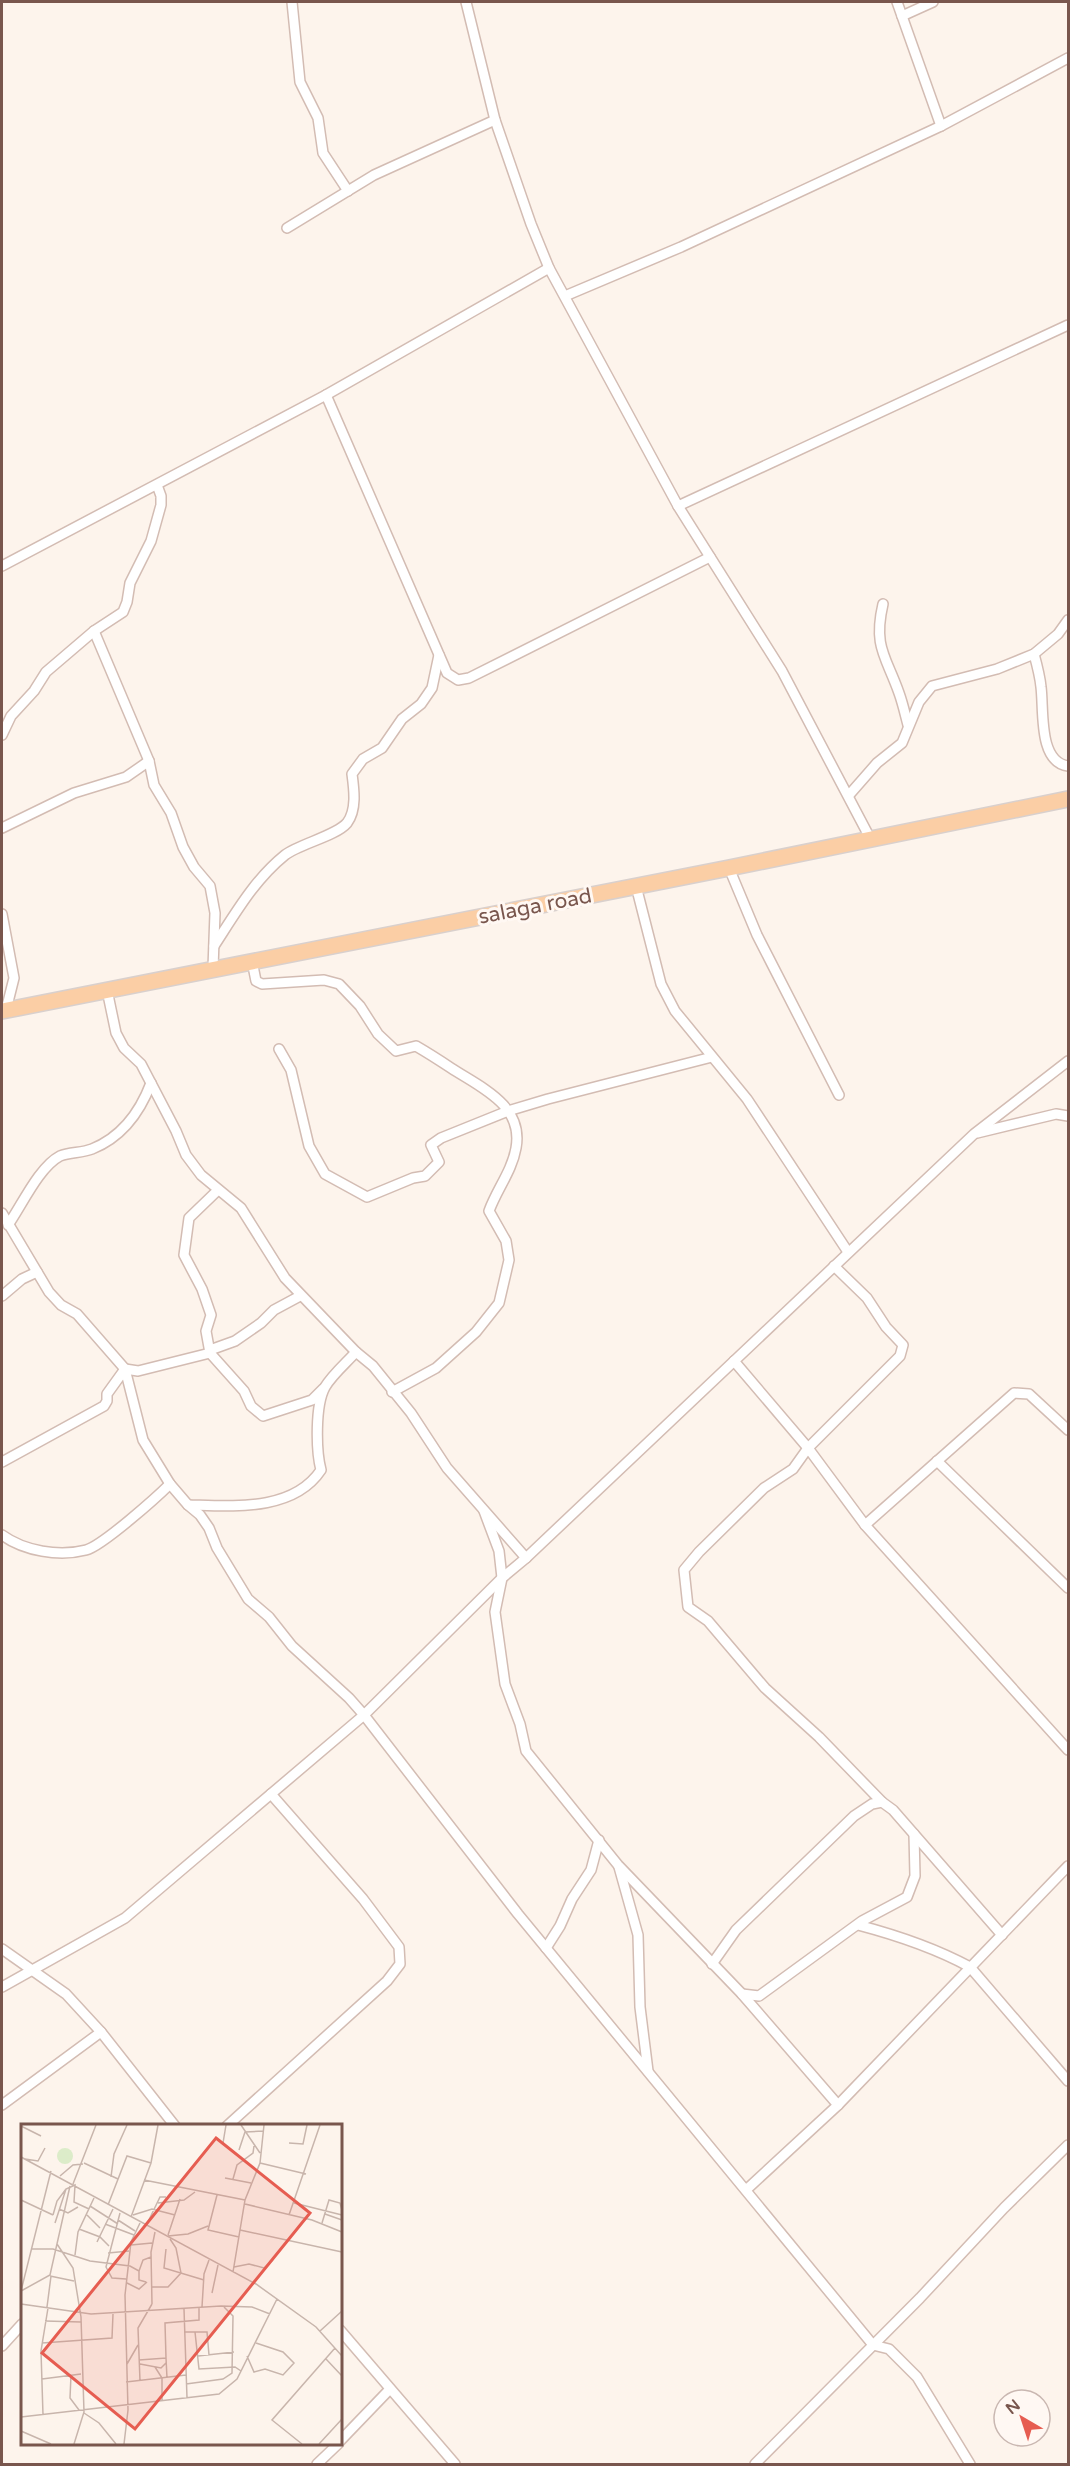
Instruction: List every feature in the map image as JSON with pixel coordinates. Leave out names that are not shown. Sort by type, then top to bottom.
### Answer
[{"type":"main road","name":"salaga road","points":[[4,1011],[1068,799]]},
{"type":"street","points":[[292,2],[300,82],[318,118],[323,153],[348,190]]},
{"type":"street","points":[[466,2],[495,120],[531,224],[549,268],[678,506],[782,671],[870,838]]},
{"type":"street","points":[[897,2],[941,126]]},
{"type":"street","points":[[902,16],[933,2]]},
{"type":"street","points":[[565,296],[681,247],[941,126],[1068,58]]},
{"type":"street","points":[[287,228],[374,175],[495,120]]},
{"type":"street","points":[[2,566],[326,394],[549,268]]},
{"type":"street","points":[[678,506],[1068,325]]},
{"type":"street","points":[[326,394],[447,673],[458,680],[469,678],[710,557]]},
{"type":"street","points":[[2,735],[11,716],[34,691],[46,672],[94,631],[123,612],[130,583],[151,541],[161,506],[161,496],[157,485]]},
{"type":"street","points":[[883,604],[879,638],[886,666],[899,692],[908,725]]},
{"type":"street","points":[[849,795],[877,763],[902,742],[919,702],[932,686],[997,669],[1034,654],[1058,634],[1068,620]]},
{"type":"street","points":[[94,631],[149,761],[154,785],[171,813],[183,847],[194,867],[210,886],[215,913],[213,968]]},
{"type":"street","points":[[1034,654],[1041,683],[1046,742],[1053,759],[1061,765],[1068,766]]},
{"type":"street","points":[[214,946],[249,891],[286,854],[346,824],[353,811],[352,774],[363,759],[382,748],[402,719],[421,705],[432,688],[440,655]]},
{"type":"street","points":[[2,828],[74,793],[126,777],[149,761]]},
{"type":"street","points":[[729,868],[757,935],[839,1095]]},
{"type":"street","points":[[636,886],[661,984],[675,1011],[747,1099],[848,1252]]},
{"type":"street","points":[[2,914],[14,978],[4,1011]]},
{"type":"street","points":[[252,961],[256,981],[262,984],[324,980],[339,984],[360,1006],[378,1034],[396,1051],[416,1046],[490,1092],[508,1111],[517,1129],[517,1146],[512,1163],[489,1211],[506,1241],[509,1260],[499,1303],[476,1332],[436,1368],[392,1392]]},
{"type":"street","points":[[107,990],[116,1033],[124,1048],[141,1064],[186,1155],[201,1175],[241,1208],[266,1251],[300,1296],[373,1366],[411,1413],[447,1468],[526,1558]]},
{"type":"street","points":[[279,1049],[291,1070],[309,1146],[325,1174],[367,1197],[413,1178],[424,1176],[439,1162],[431,1145],[441,1138],[508,1111],[590,1087],[712,1057]]},
{"type":"street","points":[[2,1987],[125,1918],[364,1715],[502,1578],[526,1558],[974,1134],[1068,1061]]},
{"type":"street","points":[[8,1225],[41,1172],[61,1156],[91,1150],[116,1136],[142,1106],[151,1083]]},
{"type":"street","points":[[974,1134],[1056,1114],[1068,1116]]},
{"type":"street","points":[[218,1190],[189,1218],[184,1256],[202,1289],[211,1315],[206,1331],[210,1352],[244,1391],[251,1406],[263,1416],[312,1400],[356,1352]]},
{"type":"street","points":[[2,1213],[49,1292],[61,1305],[77,1314],[125,1369],[143,1440],[170,1484],[200,1515],[209,1528],[226,1564],[248,1599],[269,1617],[292,1646],[349,1698],[364,1715],[546,1948],[873,2345],[890,2349],[917,2377],[970,2464]]},
{"type":"street","points":[[834,1266],[867,1298],[886,1327],[903,1345],[900,1356],[808,1448],[793,1469],[764,1488],[699,1552],[684,1570],[688,1607],[708,1621],[765,1688],[893,1810],[1002,1935]]},
{"type":"street","points":[[2,1296],[22,1280],[37,1272]]},
{"type":"street","points":[[125,1369],[138,1371],[210,1352],[235,1341],[261,1323],[274,1310],[300,1296]]},
{"type":"street","points":[[734,1361],[808,1448],[865,1525],[1068,1750]]},
{"type":"street","points":[[2,1462],[104,1406],[107,1395],[125,1369]]},
{"type":"street","points":[[188,1505],[226,1506],[272,1503],[313,1482],[321,1470],[318,1457],[319,1411],[324,1388]]},
{"type":"street","points":[[865,1525],[1014,1393],[1029,1394],[1068,1430]]},
{"type":"street","points":[[937,1461],[1068,1588]]},
{"type":"street","points":[[2,1535],[14,1544],[40,1551],[88,1550],[124,1524],[170,1484]]},
{"type":"street","points":[[484,1511],[499,1551],[502,1578],[495,1612],[505,1684],[520,1724],[526,1751],[545,1778],[618,1865],[742,1994],[838,2105]]},
{"type":"street","points":[[229,2124],[387,1981],[400,1964],[399,1947],[363,1899],[271,1794]]},
{"type":"street","points":[[712,1964],[736,1930],[854,1816],[872,1804],[882,1802]]},
{"type":"street","points":[[742,1994],[759,1995],[858,1925],[907,1897],[915,1876],[914,1834]]},
{"type":"street","points":[[546,1948],[560,1926],[572,1899],[591,1870],[599,1840]]},
{"type":"street","points":[[618,1865],[638,1935],[640,2007],[648,2071]]},
{"type":"street","points":[[746,2190],[838,2105],[1068,1866]]},
{"type":"street","points":[[858,1925],[891,1934],[954,1958],[970,1967],[1068,2082]]},
{"type":"street","points":[[2,1948],[66,1994],[101,2032],[173,2124]]},
{"type":"street","points":[[2,2106],[101,2032]]},
{"type":"street","points":[[755,2464],[1068,2145]]},
{"type":"street","points":[[2,2346],[21,2325]]},
{"type":"street","points":[[342,2332],[455,2464]]},
{"type":"street","points":[[342,2439],[390,2390]]},
{"type":"street","points":[[324,2462],[337,2445]]}]
